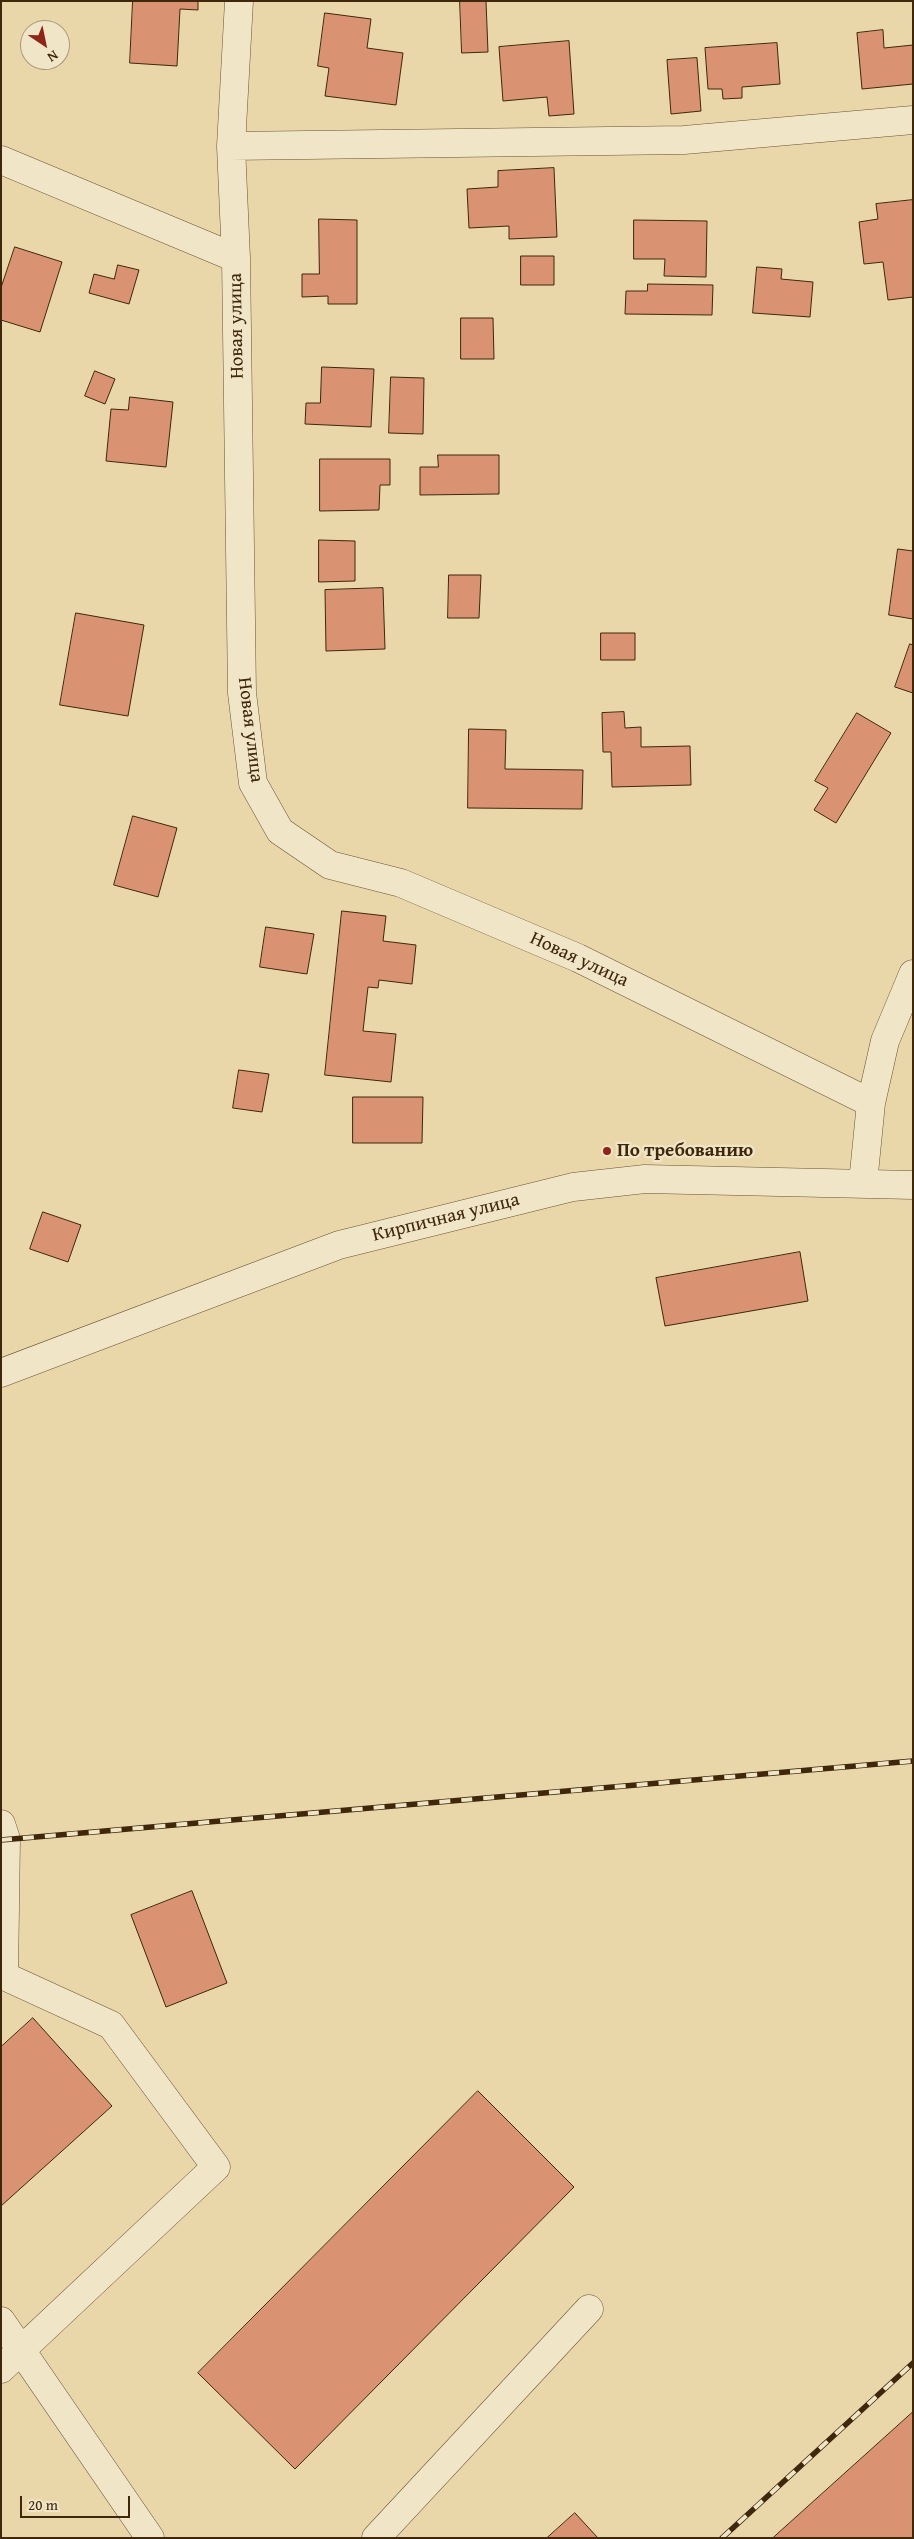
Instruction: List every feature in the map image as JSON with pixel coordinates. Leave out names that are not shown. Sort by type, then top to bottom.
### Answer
[{"type":"street","name":"Новая улица","points":[[239,1],[230,146],[236,258],[242,693],[253,783],[280,831],[330,865],[401,883],[578,958],[871,1103]]},
{"type":"street","points":[[230,146],[684,140],[913,120]]},
{"type":"street","points":[[1,160],[236,258]]},
{"type":"street","points":[[863,1183],[871,1103],[885,1041],[913,974]]},
{"type":"street","name":"Кирпичная улица","points":[[1,1374],[339,1244],[573,1187],[645,1179],[913,1185]]},
{"type":"street","points":[[1,1824],[6,1840],[3,1977],[111,2025],[216,2167],[1,2369]]},
{"type":"street","points":[[376,2538],[589,2309]]},
{"type":"street","points":[[1,2321],[23,2350],[150,2538]]},
{"type":"building","points":[[133,1],[198,1],[198,10],[180,9],[177,66],[130,63]]},
{"type":"building","points":[[460,1],[486,1],[488,52],[462,53]]},
{"type":"building","points":[[325,13],[371,19],[367,48],[403,53],[396,105],[325,96],[329,68],[318,66]]},
{"type":"building","points":[[883,30],[884,48],[913,45],[913,84],[862,89],[857,33]]},
{"type":"building","points":[[569,41],[574,114],[549,116],[547,97],[503,101],[499,47]]},
{"type":"building","points":[[777,43],[780,84],[742,87],[742,98],[723,99],[722,89],[708,89],[705,48]]},
{"type":"building","points":[[697,58],[701,111],[671,114],[667,60]]},
{"type":"building","points":[[554,168],[557,237],[509,239],[509,226],[469,228],[467,189],[498,187],[498,171]]},
{"type":"building","points":[[913,200],[913,297],[888,300],[883,262],[864,264],[859,222],[878,219],[876,204]]},
{"type":"building","points":[[319,219],[357,220],[357,304],[328,304],[328,296],[302,297],[302,274],[319,274]]},
{"type":"building","points":[[634,220],[707,221],[706,277],[664,276],[665,259],[634,259]]},
{"type":"building","points":[[15,247],[62,262],[40,332],[1,320],[1,288]]},
{"type":"building","points":[[521,256],[554,256],[554,285],[521,285]]},
{"type":"building","points":[[118,265],[139,270],[129,304],[89,293],[94,274],[114,279]]},
{"type":"building","points":[[757,267],[782,269],[781,279],[813,282],[810,317],[753,313]]},
{"type":"building","points":[[648,284],[713,285],[712,315],[625,314],[626,291],[647,291]]},
{"type":"building","points":[[461,318],[493,318],[494,359],[461,359]]},
{"type":"building","points":[[322,367],[374,369],[371,427],[305,424],[306,403],[320,403]]},
{"type":"building","points":[[95,371],[115,379],[105,404],[85,396]]},
{"type":"building","points":[[391,377],[424,378],[423,434],[389,433]]},
{"type":"building","points":[[130,397],[173,402],[166,467],[106,461],[111,409],[128,410]]},
{"type":"building","points":[[438,455],[499,455],[499,494],[420,495],[420,467],[438,467]]},
{"type":"building","points":[[320,459],[390,459],[390,485],[380,485],[379,510],[320,511]]},
{"type":"building","points":[[319,540],[355,541],[355,581],[319,582]]},
{"type":"building","points":[[898,549],[913,551],[913,619],[889,615]]},
{"type":"building","points":[[449,575],[481,575],[479,618],[448,618]]},
{"type":"building","points":[[383,588],[385,649],[326,651],[325,590]]},
{"type":"building","points":[[76,613],[144,625],[128,716],[60,705]]},
{"type":"building","points":[[601,633],[635,633],[635,660],[601,660]]},
{"type":"building","points":[[910,644],[913,645],[913,693],[895,687]]},
{"type":"building","points":[[624,712],[625,728],[641,727],[641,747],[690,746],[691,785],[612,787],[611,752],[603,752],[602,713]]},
{"type":"building","points":[[857,713],[891,733],[836,823],[814,810],[828,788],[815,781]]},
{"type":"building","points":[[469,729],[506,730],[505,769],[583,770],[582,809],[468,808]]},
{"type":"building","points":[[133,816],[177,828],[158,897],[114,885]]},
{"type":"building","points":[[342,911],[386,916],[383,941],[416,945],[412,984],[379,980],[378,988],[368,987],[363,1031],[396,1034],[391,1082],[325,1075]]},
{"type":"building","points":[[266,927],[314,934],[307,974],[260,967]]},
{"type":"building","points":[[239,1070],[269,1074],[262,1112],[233,1108]]},
{"type":"building","points":[[353,1097],[423,1097],[422,1143],[353,1143]]},
{"type":"building","points":[[43,1212],[81,1225],[68,1262],[30,1249]]},
{"type":"building","points":[[800,1252],[808,1301],[665,1326],[656,1278]]},
{"type":"building","points":[[192,1891],[227,1983],[166,2007],[131,1915]]},
{"type":"building","points":[[33,2018],[112,2106],[1,2206],[1,2047]]},
{"type":"building","points":[[478,2091],[574,2187],[295,2469],[198,2373]]},
{"type":"building","points":[[913,2412],[913,2538],[773,2538]]},
{"type":"building","points":[[575,2513],[598,2538],[547,2538]]},
{"type":"railway","points":[[1,1840],[913,1761]]},
{"type":"railway","points":[[722,2538],[913,2363]]},
{"type":"place","name":"По требованию","points":[[607,1151]]}]
